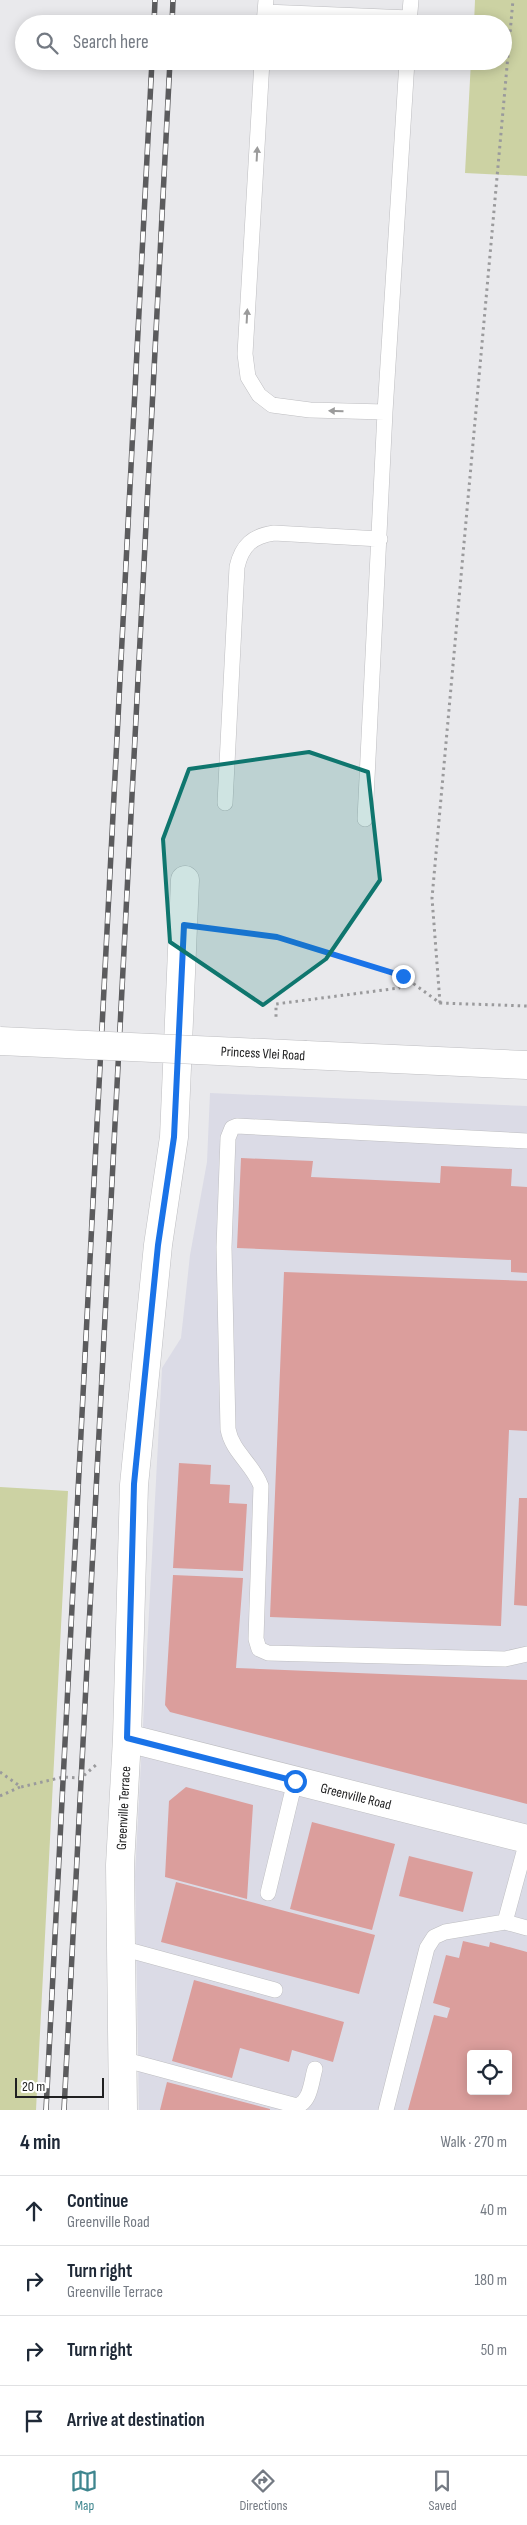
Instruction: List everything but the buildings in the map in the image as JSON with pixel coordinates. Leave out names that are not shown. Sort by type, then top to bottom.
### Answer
[{"type":"street","name":"Greenville Terrace","points":[[122,2110],[120,1865],[127,1738],[134,1484],[158,1245],[174,1137],[185,880]]},
{"type":"street","name":"Princess Vlei Road","points":[[0,1041],[527,1064]]},
{"type":"street","name":"Greenville Road","points":[[127,1738],[527,1840]]},
{"type":"lane","points":[[410,15],[411,0]]},
{"type":"lane","points":[[265,12],[313,15]]},
{"type":"lane","points":[[261,70],[245,354],[248,377],[259,395],[272,405],[310,410],[385,412]]},
{"type":"lane","points":[[365,819],[385,412],[406,70]]},
{"type":"lane","points":[[225,804],[236,567],[240,553],[248,542],[260,535],[274,533],[380,539]]},
{"type":"lane","points":[[527,1141],[237,1126],[232,1128],[228,1138],[224,1247],[228,1429],[232,1444],[253,1471],[261,1486],[256,1639],[259,1649],[268,1653],[505,1660],[527,1654]]},
{"type":"lane","points":[[268,1893],[295,1781]]},
{"type":"lane","points":[[505,1922],[527,1840]]},
{"type":"lane","points":[[386,2110],[430,1942],[434,1937],[446,1932],[505,1922],[527,1928]]},
{"type":"lane","points":[[121,1948],[275,1990]]},
{"type":"lane","points":[[122,2059],[297,2106],[302,2104],[308,2096],[315,2069]]},
{"type":"path","points":[[512,15],[513,0]]},
{"type":"path","points":[[440,1003],[432,898],[507,70]]},
{"type":"path","points":[[184,925],[277,937],[403,976],[440,1003],[527,1006]]},
{"type":"path","points":[[276,1019],[276,1004],[399,988],[403,976]]},
{"type":"path","points":[[0,1796],[21,1787],[63,1777],[81,1778],[127,1738]]},
{"type":"path","points":[[0,1772],[21,1787]]},
{"type":"highlighted area","points":[[309,752],[368,772],[380,880],[326,959],[263,1005],[170,942],[163,839],[189,769]]},
{"type":"shaded area","points":[[210,1093],[527,1106],[527,2110],[139,2110],[135,1875],[162,1368],[181,1338],[190,1255],[207,1162]]},
{"type":"green space","points":[[475,0],[527,0],[527,176],[465,173],[471,70],[512,70],[512,15],[474,15]]},
{"type":"green space","points":[[0,1487],[68,1491],[36,2110],[0,2110]]},
{"type":"railway","points":[[154,15],[155,0]]},
{"type":"railway","points":[[172,15],[173,0]]},
{"type":"railway","points":[[46,2110],[152,70]]},
{"type":"railway","points":[[64,2110],[170,70]]},
{"type":"route","points":[[295,1781],[127,1738],[134,1484],[158,1245],[174,1137],[184,925],[277,937],[403,976]]}]
